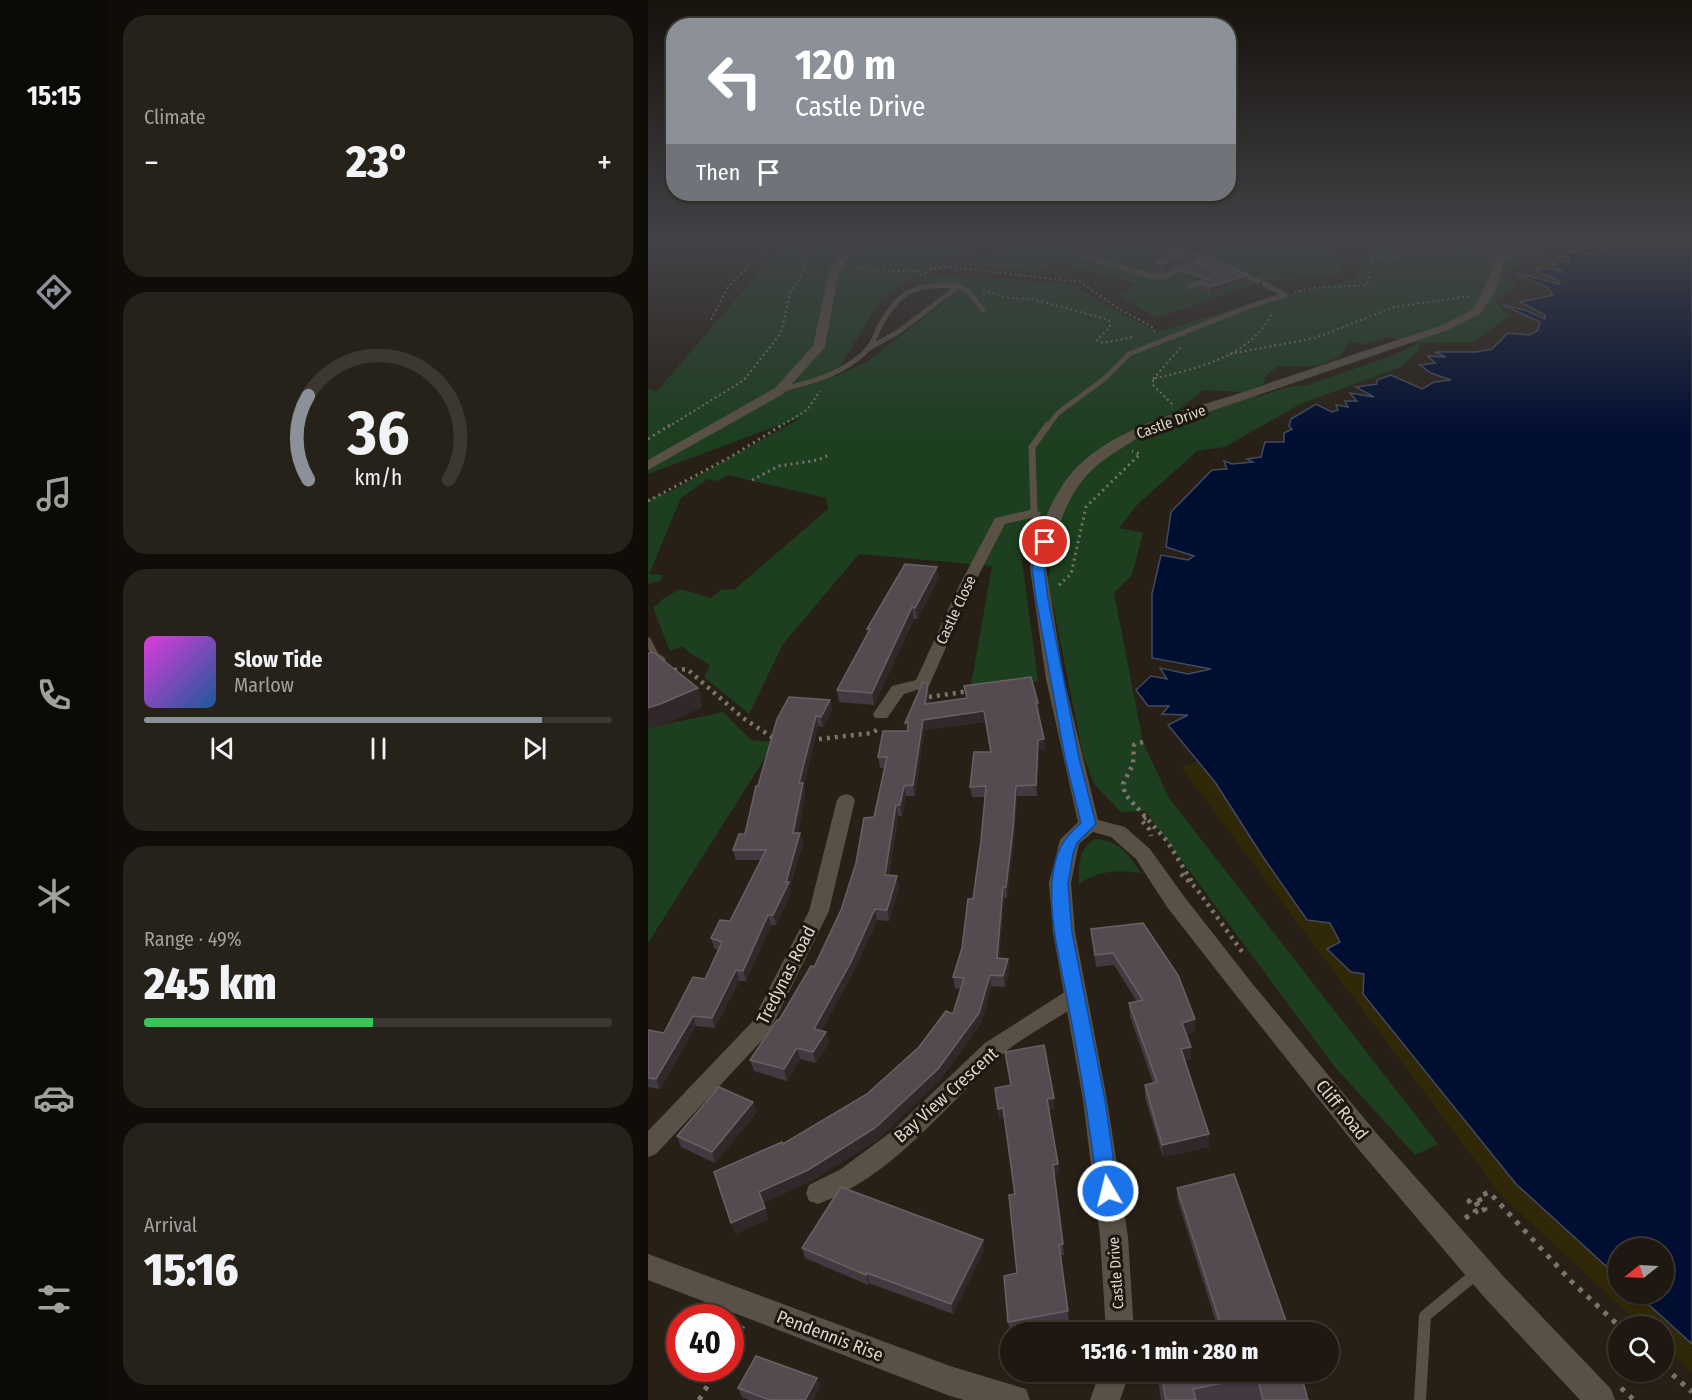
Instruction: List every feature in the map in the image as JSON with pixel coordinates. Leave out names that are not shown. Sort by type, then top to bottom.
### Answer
[{"type":"street","points":[[648,466],[779,390],[819,347],[827,307]]},
{"type":"street","name":"Castle Drive","points":[[1119,1322],[1115,1248],[1105,1168],[1064,932],[1060,884],[1065,854],[1070,840],[1089,824],[1070,747],[1042,599],[1038,568],[1045,542],[1060,502],[1071,483],[1083,469],[1139,431],[1444,328],[1476,312],[1479,307]]},
{"type":"street","name":"Castle Close","points":[[884,717],[898,690],[923,683],[966,586],[1000,522],[1034,513]]},
{"type":"street","name":"Tredynas Road","points":[[648,1147],[760,1028],[819,911],[846,800]]},
{"type":"street","name":"Cliff Road","points":[[1089,824],[1118,832],[1143,854],[1175,901],[1250,997],[1369,1143],[1479,1270],[1607,1390]]},
{"type":"street","name":"Bay View Crescent","points":[[818,1193],[849,1177],[899,1139],[993,1049],[1075,996]]},
{"type":"street","name":"Pendennis Rise","points":[[648,1267],[930,1374],[1015,1400]]},
{"type":"street","points":[[1105,1400],[1111,1382]]},
{"type":"lane","points":[[869,348],[893,307]]},
{"type":"lane","points":[[779,390],[841,372],[869,348],[898,332],[931,307]]},
{"type":"lane","points":[[1045,542],[1034,513],[1032,447],[1058,413],[1104,378],[1129,354],[1247,307]]},
{"type":"lane","points":[[648,640],[652,658],[674,669]]},
{"type":"lane","points":[[1420,1400],[1425,1316],[1479,1270]]},
{"type":"path","points":[[711,320],[715,307]]},
{"type":"path","points":[[648,439],[744,380],[781,333],[787,307]]},
{"type":"path","points":[[1066,307],[1109,320],[1110,327],[1097,340],[1103,343],[1133,337]]},
{"type":"path","points":[[1117,307],[1151,326],[1156,333],[1144,335]]},
{"type":"path","points":[[1184,416],[1153,385],[1153,379],[1197,369],[1227,355],[1262,332],[1277,307]]},
{"type":"path","points":[[1227,355],[1315,338],[1393,307]]},
{"type":"path","points":[[648,501],[732,456],[807,410],[823,387],[813,381]]},
{"type":"path","points":[[1042,599],[1071,574],[1086,507],[1140,454],[1117,446]]},
{"type":"path","points":[[752,480],[759,474],[776,467],[825,458],[829,455]]},
{"type":"path","points":[[674,669],[687,669],[743,718],[782,743]]},
{"type":"path","points":[[918,698],[970,691]]},
{"type":"path","points":[[804,741],[872,733],[884,717]]},
{"type":"path","points":[[1143,742],[1134,745],[1133,764],[1123,784],[1125,794],[1144,818],[1167,841],[1196,888],[1251,963]]},
{"type":"path","points":[[1144,840],[1153,846]]},
{"type":"path","points":[[1174,867],[1196,888]]},
{"type":"path","points":[[1465,1218],[1476,1212],[1469,1201],[1474,1198],[1481,1211],[1485,1209],[1478,1197],[1489,1192],[1571,1281],[1608,1316]]},
{"type":"path","points":[[1458,1210],[1473,1227]]},
{"type":"path","points":[[1674,1375],[1692,1392]]},
{"type":"path","points":[[699,1400],[710,1382]]},
{"type":"path","points":[[1607,1390],[1634,1400]]},
{"type":"green space","points":[[729,307],[876,307],[833,378],[868,361],[937,307],[1112,307],[1156,332],[1242,307],[1501,307],[1509,316],[1474,342],[1420,343],[1418,351],[1401,367],[1300,404],[1225,447],[1197,451],[1137,505],[1119,528],[1143,533],[1132,575],[1114,593],[1143,742],[1169,798],[1438,1144],[1415,1155],[1334,1066],[1145,811],[1121,812],[1094,784],[1083,755],[1053,605],[1042,599],[1057,544],[1021,553],[1038,681],[970,691],[992,566],[859,554],[783,644],[749,714],[704,677],[710,665],[688,652],[683,646],[670,651],[653,608],[663,599],[680,589],[711,598],[721,590],[735,589],[828,509],[826,498],[728,475],[717,481],[708,479],[681,498],[649,574],[662,575],[660,581],[648,584],[648,499],[671,491],[804,416],[648,474],[648,389],[657,391]],"holes":[[[1388,337],[1419,343],[1386,358],[1307,385],[1287,387],[1257,397],[1253,393],[1145,428],[1175,413],[1203,390],[1243,392],[1264,384],[1265,376],[1278,366],[1317,366],[1339,357],[1350,342],[1366,344]]]},
{"type":"green space","points":[[1138,307],[1187,307],[1157,318]]},
{"type":"green space","points":[[723,712],[751,740],[775,742],[648,943],[648,728]]},
{"type":"green space","points":[[1095,839],[1117,845],[1141,873],[1109,872],[1093,876],[1079,884],[1079,865],[1082,853]]},
{"type":"sand","points":[[1212,758],[1610,1238],[1608,1294],[1501,1195],[1181,767]]},
{"type":"sand","points":[[1674,1297],[1692,1303],[1692,1373],[1674,1356],[1674,1316],[1631,1316],[1618,1304],[1674,1304]]},
{"type":"water","points":[[1508,307],[1525,310],[1545,319],[1545,315],[1530,307],[1692,307],[1692,1344],[1674,1328],[1674,1316],[1661,1316],[1648,1304],[1674,1304],[1674,1238],[1608,1238],[1608,1268],[1516,1184],[1363,994],[1364,974],[1351,972],[1327,949],[1340,942],[1330,923],[1307,920],[1215,782],[1168,725],[1188,715],[1162,714],[1169,706],[1148,706],[1136,690],[1151,676],[1167,679],[1160,668],[1188,674],[1211,669],[1152,658],[1152,594],[1161,555],[1188,560],[1194,556],[1166,547],[1171,512],[1212,470],[1227,469],[1224,461],[1232,464],[1253,462],[1247,459],[1261,457],[1265,442],[1284,442],[1284,433],[1292,429],[1289,426],[1291,419],[1316,404],[1332,412],[1338,410],[1336,405],[1348,407],[1345,401],[1357,401],[1350,393],[1374,397],[1356,387],[1377,384],[1377,380],[1391,375],[1422,389],[1434,382],[1451,380],[1431,373],[1420,365],[1435,363],[1428,356],[1446,357],[1435,352],[1476,352],[1492,349],[1508,333],[1530,335],[1538,330],[1540,322]]},
{"type":"building","points":[[905,564],[937,567],[915,608],[912,607],[872,693],[837,690],[870,629],[867,629]]},
{"type":"building","points":[[653,652],[698,688],[648,708],[648,653]]},
{"type":"building","points":[[1031,677],[1044,739],[1038,740],[1036,785],[1016,786],[1006,887],[1003,887],[997,958],[1008,959],[1003,976],[990,975],[979,1013],[938,1069],[875,1128],[808,1170],[759,1192],[765,1208],[731,1223],[714,1172],[782,1142],[783,1144],[867,1094],[919,1047],[946,1011],[953,1014],[964,978],[953,977],[962,948],[968,899],[973,899],[986,786],[970,787],[974,752],[991,752],[984,711],[923,720],[913,785],[904,786],[900,805],[896,805],[885,875],[897,876],[887,910],[875,909],[851,962],[814,1029],[826,1032],[813,1052],[797,1048],[784,1069],[750,1060],[779,1020],[811,966],[814,967],[841,910],[856,863],[864,818],[874,817],[887,757],[878,757],[883,731],[908,731],[908,722],[905,723],[923,682],[928,684],[925,704],[967,698],[964,686]]},
{"type":"building","points":[[789,697],[830,700],[821,717],[816,716],[799,783],[803,783],[793,833],[800,833],[786,882],[789,882],[773,915],[768,915],[743,971],[736,970],[712,1018],[693,1016],[656,1079],[648,1078],[648,1030],[664,1033],[693,977],[705,979],[722,942],[711,938],[720,920],[730,921],[766,850],[733,850],[739,834],[745,834],[756,786],[758,786],[777,719]]},
{"type":"building","points":[[1143,923],[1178,975],[1195,1019],[1182,1023],[1191,1047],[1181,1049],[1209,1134],[1162,1145],[1145,1085],[1157,1082],[1129,1003],[1143,1000],[1113,953],[1095,955],[1091,929]]},
{"type":"building","points":[[1044,1045],[1054,1098],[1047,1099],[1058,1164],[1053,1165],[1063,1244],[1059,1245],[1068,1311],[1008,1322],[1004,1276],[1017,1273],[1009,1195],[1015,1194],[1003,1108],[998,1109],[995,1088],[1011,1085],[1005,1052]]},
{"type":"building","points":[[719,1087],[753,1102],[712,1152],[677,1136]]},
{"type":"building","points":[[1234,1174],[1286,1321],[1220,1322],[1177,1188]]},
{"type":"building","points":[[841,1187],[983,1240],[951,1304],[867,1273],[866,1275],[802,1248]]},
{"type":"building","points":[[756,1356],[817,1378],[805,1400],[770,1400],[738,1388],[741,1382],[744,1382],[744,1377]]},
{"type":"building","points":[[1163,1382],[1227,1382],[1193,1389],[1196,1400],[1166,1400]]},
{"type":"building","points":[[1258,1382],[1303,1382],[1308,1400],[1263,1400]]},
{"type":"route","points":[[1045,542],[1038,568],[1042,599],[1055,679],[1089,824],[1070,840],[1065,854],[1060,884],[1064,932],[1095,1100],[1108,1191]]}]
